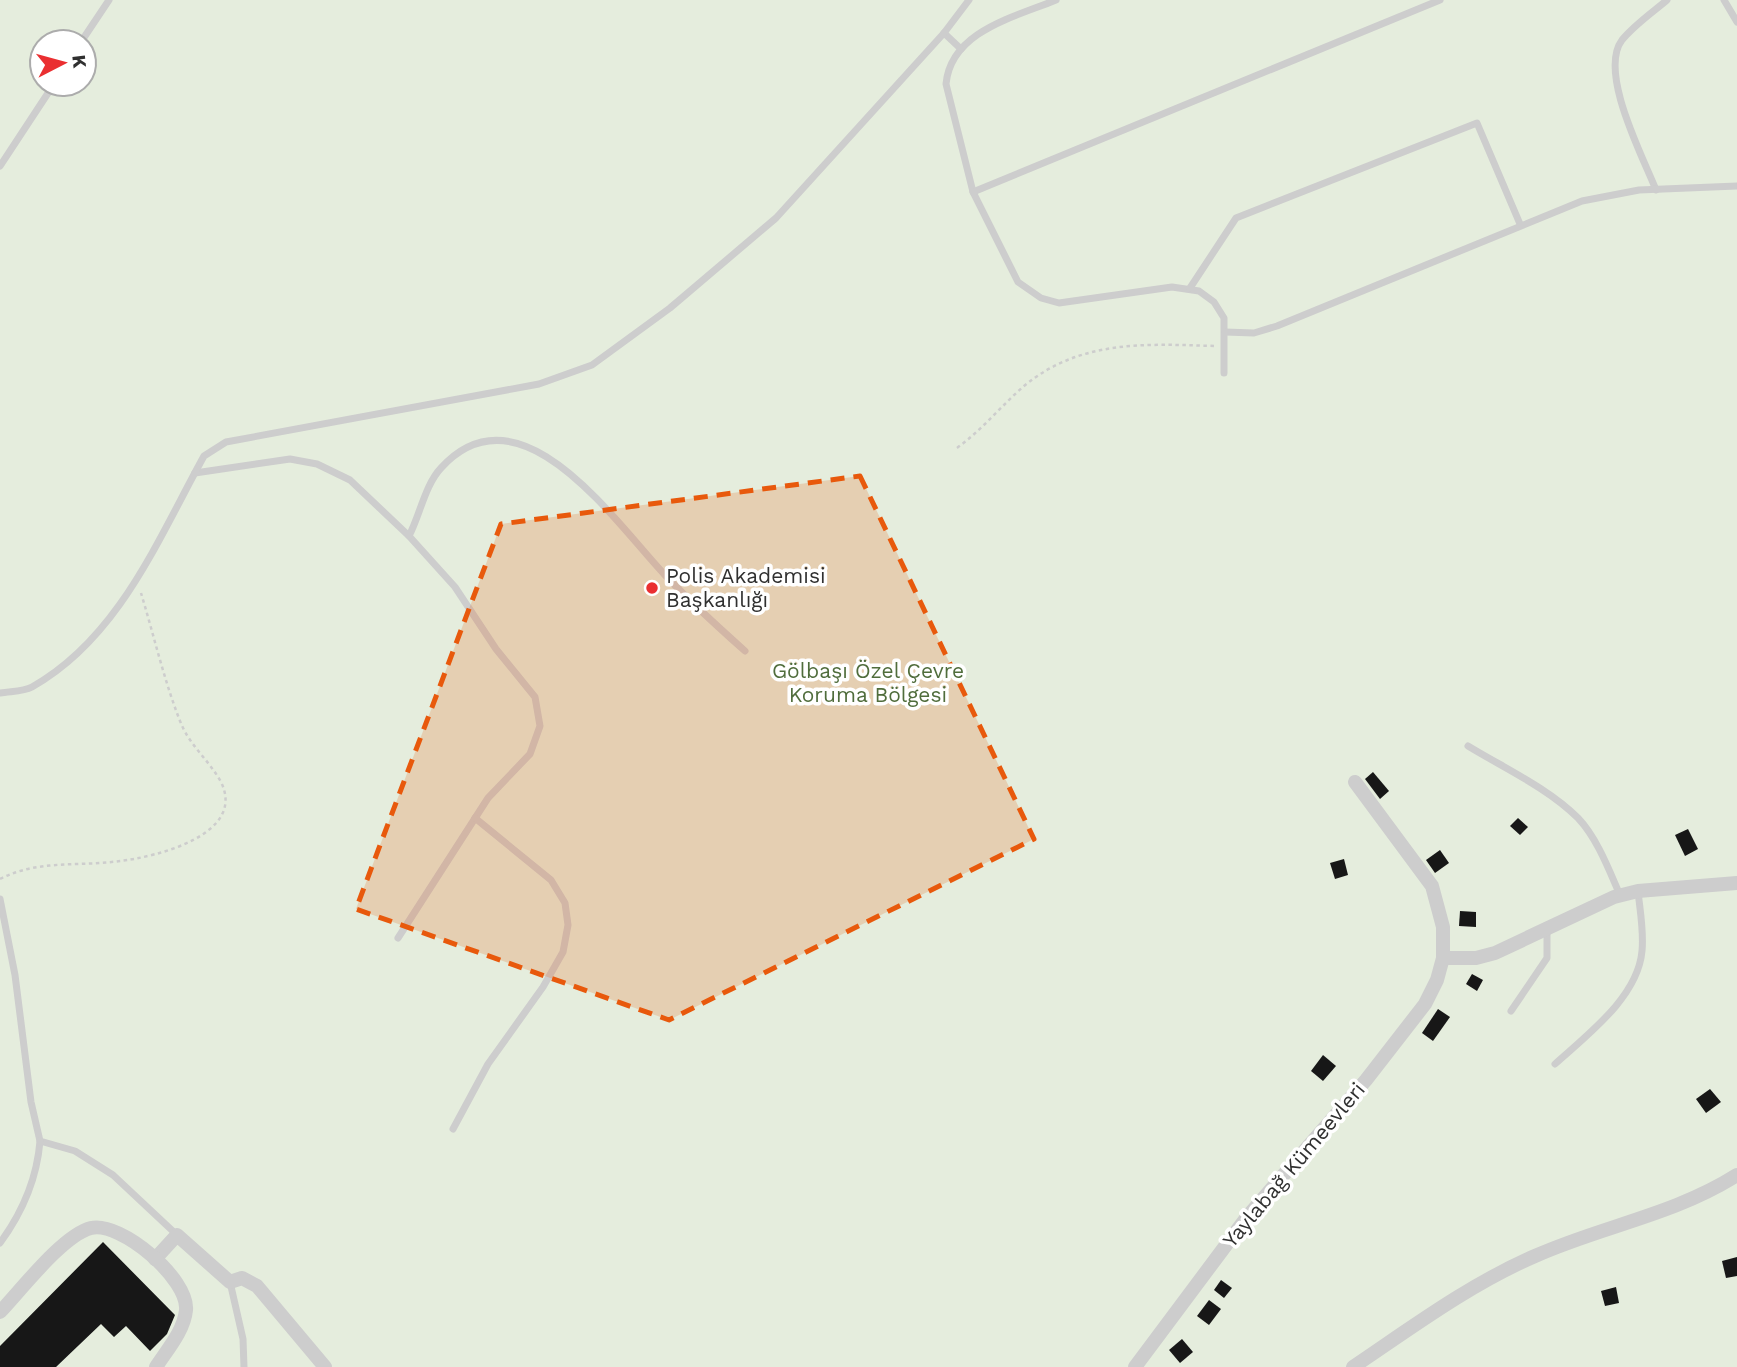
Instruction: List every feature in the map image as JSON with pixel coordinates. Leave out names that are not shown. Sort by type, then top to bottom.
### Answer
[{"type":"street","name":"Yaylabağ Kümeevleri","points":[[1135,1367],[1247,1217],[1346,1104],[1425,1004],[1437,980],[1443,958],[1443,927],[1432,886],[1355,782]]},
{"type":"street","points":[[1443,958],[1476,958],[1517,945],[1547,929],[1637,891],[1737,883]]},
{"type":"street","points":[[1353,1367],[1441,1308],[1531,1257],[1572,1240],[1692,1202],[1737,1175]]},
{"type":"street","points":[[0,1312],[81,1232],[105,1227],[126,1235],[155,1259],[179,1288],[187,1308],[179,1332],[156,1367]]},
{"type":"street","points":[[155,1259],[177,1235],[230,1282],[242,1279],[257,1286],[325,1367]]},
{"type":"lane","points":[[90,28],[109,0]]},
{"type":"lane","points":[[0,693],[30,688],[80,650],[122,602],[133,585],[204,456],[226,442],[539,384],[592,365],[670,308],[776,218],[944,33],[969,0]]},
{"type":"lane","points":[[1056,0],[982,31],[961,49],[950,66],[946,84],[973,192],[1013,275],[1025,289],[1041,298],[1069,303],[1172,287],[1190,288],[1214,302],[1224,318],[1226,332],[1224,373]]},
{"type":"lane","points":[[973,192],[1440,0]]},
{"type":"lane","points":[[1656,190],[1617,86],[1614,62],[1622,40],[1667,0]]},
{"type":"lane","points":[[1724,0],[1737,22]]},
{"type":"lane","points":[[944,33],[961,49]]},
{"type":"lane","points":[[0,166],[45,98]]},
{"type":"lane","points":[[1190,288],[1236,218],[1477,123],[1520,224]]},
{"type":"lane","points":[[1226,332],[1254,332],[1277,326],[1520,224],[1582,201],[1656,190],[1737,186]]},
{"type":"lane","points":[[409,536],[441,468],[467,449],[488,442],[510,441],[547,458],[581,481],[664,574],[745,651]]},
{"type":"lane","points":[[194,473],[275,460],[317,464],[350,480],[409,536],[454,587],[496,649],[528,686],[538,708],[538,735],[530,754],[488,798],[398,939]]},
{"type":"lane","points":[[1468,746],[1558,801],[1579,820],[1603,858],[1621,896]]},
{"type":"lane","points":[[453,1129],[488,1064],[543,988],[563,952],[568,925],[565,904],[551,880],[475,818]]},
{"type":"lane","points":[[1555,1064],[1587,1035],[1625,993],[1636,974],[1643,942],[1637,891]]},
{"type":"lane","points":[[0,900],[15,975],[31,1102],[40,1141],[38,1166],[15,1222],[0,1243]]},
{"type":"lane","points":[[1511,1011],[1547,958],[1547,929]]},
{"type":"lane","points":[[40,1141],[75,1151],[113,1175],[177,1235]]},
{"type":"lane","points":[[230,1282],[243,1339],[244,1367]]},
{"type":"path","points":[[957,448],[990,421],[1026,384],[1071,358],[1132,344],[1225,347]]},
{"type":"path","points":[[0,878],[47,865],[118,862],[161,854],[209,832],[222,814],[225,800],[222,784],[185,733],[141,593],[133,585]]},
{"type":"highlighted area","points":[[860,476],[1034,839],[669,1020],[356,909],[501,524]]},
{"type":"green space","name":"Gölbaşı Özel Çevre Koruma Bölgesi","points":[[0,0],[1737,0],[1737,1367],[0,1367]]},
{"type":"building","points":[[1373,772],[1389,791],[1380,799],[1365,779]]},
{"type":"building","points":[[1518,818],[1528,827],[1520,835],[1510,826]]},
{"type":"building","points":[[1688,829],[1698,849],[1685,856],[1675,835]]},
{"type":"building","points":[[1440,850],[1449,863],[1435,873],[1426,860]]},
{"type":"building","points":[[1344,859],[1348,875],[1335,879],[1330,863]]},
{"type":"building","points":[[1460,911],[1476,912],[1476,927],[1459,926]]},
{"type":"building","points":[[1472,974],[1483,980],[1477,991],[1466,984]]},
{"type":"building","points":[[1438,1009],[1450,1017],[1433,1041],[1422,1033]]},
{"type":"building","points":[[1323,1055],[1336,1066],[1323,1081],[1311,1071]]},
{"type":"building","points":[[1710,1089],[1721,1102],[1706,1113],[1696,1099]]},
{"type":"building","points":[[103,1242],[175,1315],[167,1334],[150,1351],[126,1326],[114,1337],[101,1324],[56,1367],[0,1367],[0,1346]]},
{"type":"building","points":[[1737,1257],[1737,1276],[1726,1278],[1722,1261]]},
{"type":"building","points":[[1221,1280],[1232,1288],[1224,1298],[1214,1290]]},
{"type":"building","points":[[1616,1287],[1619,1303],[1605,1306],[1601,1291]]},
{"type":"building","points":[[1209,1300],[1221,1309],[1209,1325],[1197,1316]]},
{"type":"building","points":[[1182,1339],[1193,1352],[1180,1363],[1169,1350]]},
{"type":"place","name":"Polis Akademisi Başkanlığı","points":[[652,588]]}]
